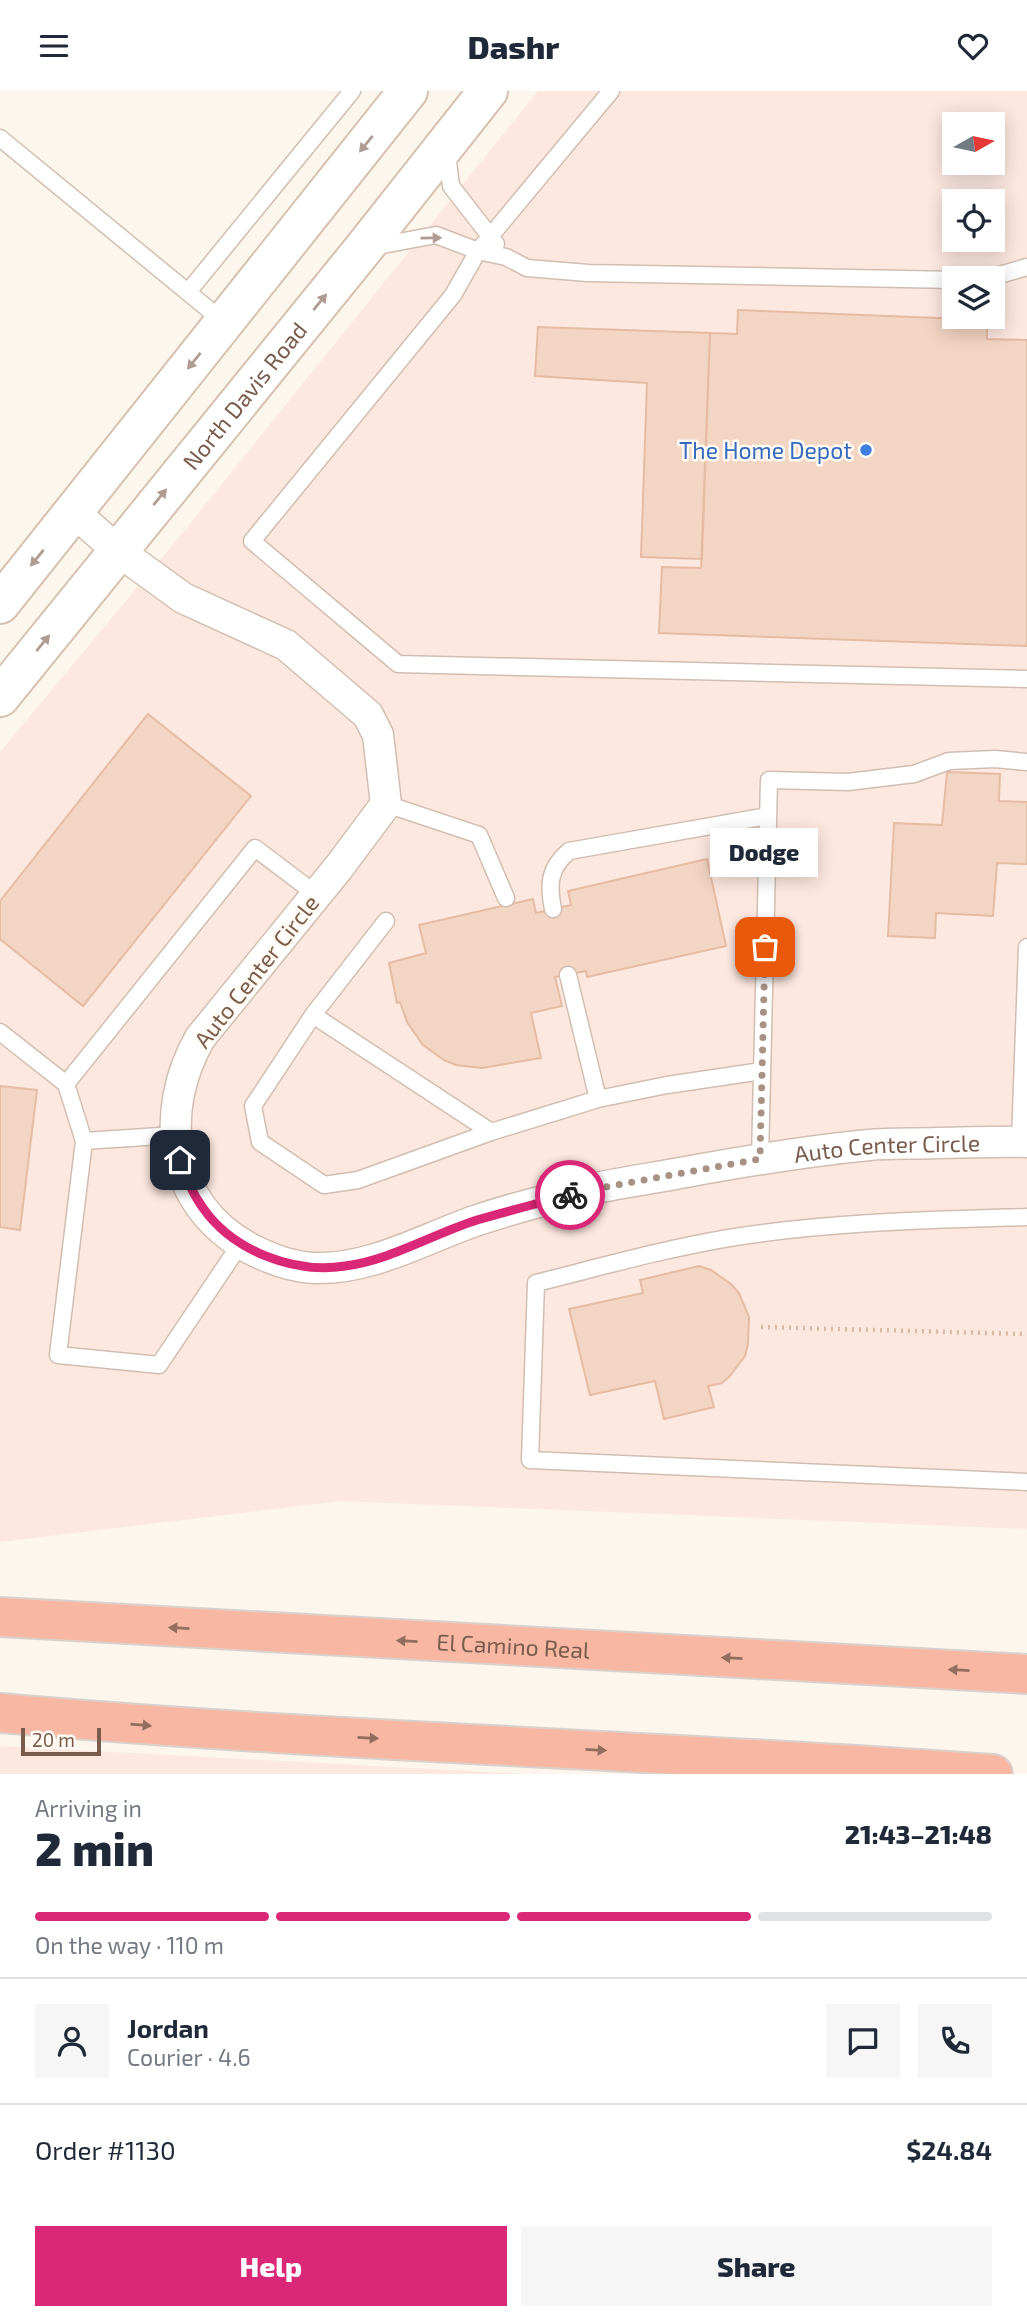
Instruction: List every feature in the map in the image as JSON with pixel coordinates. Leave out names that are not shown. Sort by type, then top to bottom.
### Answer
[{"type":"highway","name":"El Camino Real","points":[[0,1617],[1027,1674]]},
{"type":"highway","points":[[0,1713],[179,1728],[794,1760],[993,1774]]},
{"type":"main road","points":[[0,604],[408,91]]},
{"type":"main road","name":"North Davis Road","points":[[0,697],[488,91]]},
{"type":"street","points":[[74,512],[117,550],[183,598],[286,645],[369,715],[378,734],[386,804]]},
{"type":"street","name":"Auto Center Circle","points":[[386,804],[317,895],[200,1038],[188,1059],[179,1084],[175,1135],[189,1186],[204,1210],[220,1228],[261,1254],[312,1268],[345,1266],[381,1257],[476,1221],[594,1189],[760,1159],[871,1145],[1023,1142]]},
{"type":"lane","points":[[188,292],[352,91]]},
{"type":"lane","points":[[611,91],[478,251],[453,295],[252,541],[398,664],[1027,679]]},
{"type":"lane","points":[[0,138],[225,322]]},
{"type":"lane","points":[[446,145],[451,186],[506,257]]},
{"type":"lane","points":[[364,248],[436,235],[478,251],[506,257],[527,268],[588,273],[942,280]]},
{"type":"lane","points":[[1005,273],[1027,267]]},
{"type":"lane","points":[[760,1159],[769,780],[848,782],[914,773],[949,761],[995,759],[1027,762]]},
{"type":"lane","points":[[386,804],[479,835],[506,898]]},
{"type":"lane","points":[[553,909],[551,876],[558,860],[569,851],[768,816]]},
{"type":"lane","points":[[66,1084],[255,848],[317,895]]},
{"type":"lane","points":[[386,921],[313,1015],[253,1106],[260,1142],[324,1185],[358,1179],[491,1132],[598,1099],[762,1070]]},
{"type":"lane","points":[[1023,1142],[1027,947]]},
{"type":"lane","points":[[568,975],[598,1099]]},
{"type":"lane","points":[[313,1015],[491,1132]]},
{"type":"lane","points":[[0,1032],[66,1084],[84,1141],[58,1355],[159,1365],[241,1243]]},
{"type":"lane","points":[[84,1141],[175,1135]]},
{"type":"lane","points":[[1027,1217],[893,1221],[729,1238],[536,1283],[530,1460],[1027,1482]]},
{"type":"path","points":[[761,1327],[1027,1334]]},
{"type":"shaded area","points":[[538,91],[1027,91],[1027,1529],[341,1501],[0,1542],[0,752],[185,530]]},
{"type":"shaded area","points":[[0,1746],[525,1774],[0,1774]]},
{"type":"building","name":"The Home Depot","points":[[738,310],[942,318],[942,329],[987,329],[987,339],[1027,340],[1027,646],[659,633],[662,567],[701,568],[710,333],[737,334]]},
{"type":"building","points":[[538,327],[710,333],[702,559],[641,557],[647,383],[535,376]]},
{"type":"building","points":[[148,714],[251,796],[83,1006],[0,939],[0,901]]},
{"type":"building","points":[[947,772],[1000,774],[999,801],[1027,802],[1027,864],[997,863],[993,916],[936,913],[935,938],[888,936],[894,823],[942,825]]},
{"type":"building","points":[[707,859],[726,946],[587,977],[586,971],[555,977],[562,1006],[531,1013],[541,1058],[482,1068],[456,1065],[423,1045],[407,1022],[400,1002],[397,1003],[389,963],[426,953],[419,925],[533,899],[536,913],[571,905],[568,891]]},
{"type":"building","points":[[0,1086],[37,1090],[20,1230],[0,1227]]},
{"type":"building","points":[[699,1266],[711,1270],[731,1284],[739,1293],[749,1317],[745,1356],[722,1383],[708,1386],[714,1407],[664,1419],[655,1381],[590,1395],[569,1309],[643,1293],[640,1280]]},
{"type":"way so far","points":[[570,1195],[760,1159],[765,947]]},
{"type":"place","name":"The Home Depot","points":[[866,450]]},
{"type":"place","name":"Dodge","points":[[765,947]]},
{"type":"route","points":[[180,1160],[189,1186],[204,1210],[220,1228],[261,1254],[312,1268],[345,1266],[381,1257],[476,1221],[570,1195]]}]
